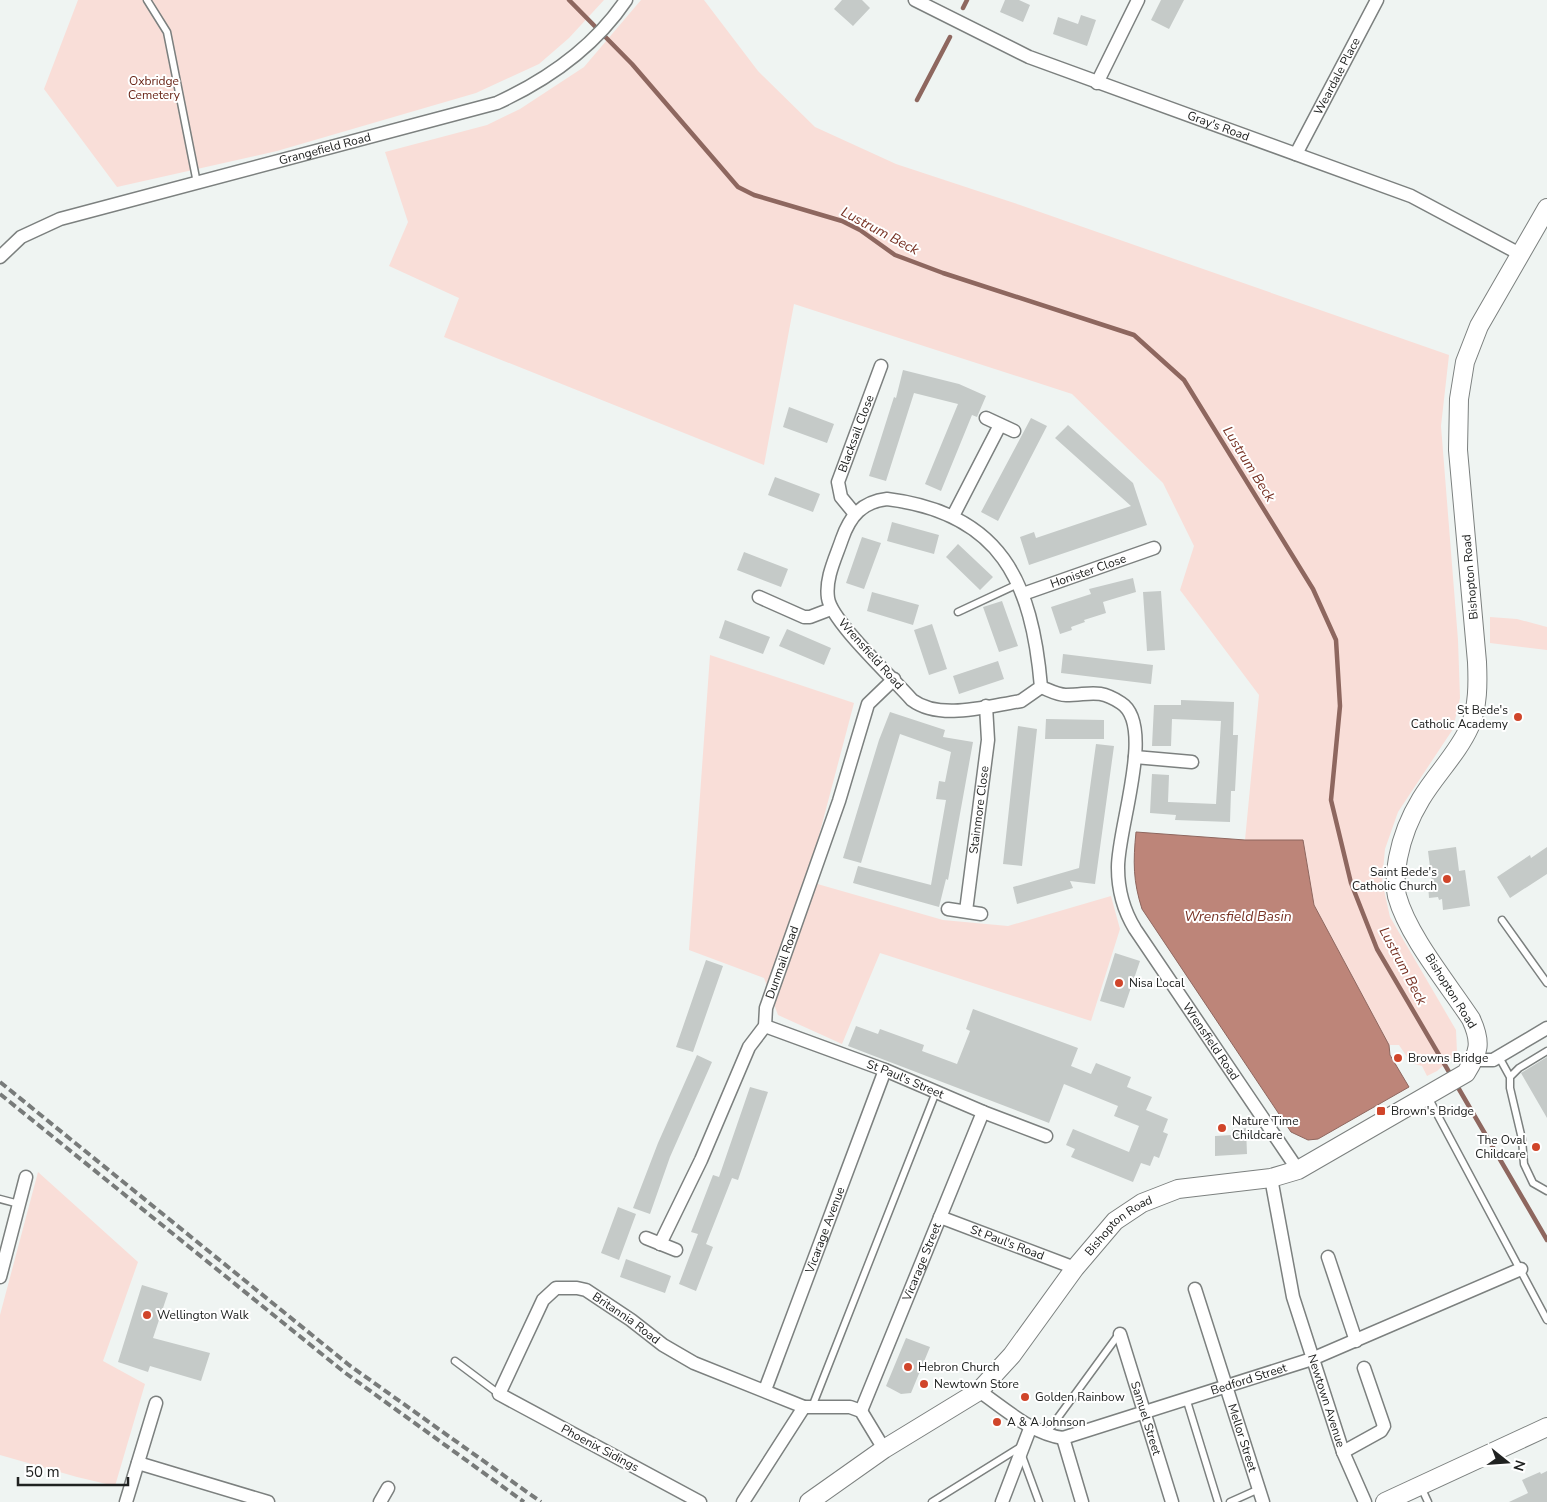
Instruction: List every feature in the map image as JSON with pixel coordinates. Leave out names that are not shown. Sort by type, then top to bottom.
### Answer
[{"type":"street","name":"Gray's Road","points":[[916,0],[996,42],[1098,83],[1411,196],[1520,254]]},
{"type":"street","points":[[1098,83],[1138,0]]},
{"type":"street","name":"Weardale Place","points":[[1296,154],[1377,0]]},
{"type":"street","name":"Grangefield Road","points":[[0,257],[21,237],[60,219],[497,103],[528,88],[558,70],[588,43],[623,5]]},
{"type":"street","name":"Bishopton Road","points":[[809,1502],[884,1449],[979,1391],[1012,1355],[1074,1268],[1116,1221],[1142,1203],[1178,1189],[1271,1178],[1298,1170],[1444,1087],[1470,1066],[1478,1046],[1478,1034],[1471,1020],[1406,921],[1397,894],[1396,871],[1401,845],[1409,822],[1422,798],[1466,734],[1478,695],[1477,662],[1458,450],[1459,399],[1466,362],[1479,326],[1547,208]]},
{"type":"street","name":"Blacksail Close","points":[[855,514],[841,497],[838,482],[878,372],[889,383]]},
{"type":"street","points":[[986,418],[1014,432]]},
{"type":"street","points":[[953,516],[1000,425]]},
{"type":"street","points":[[855,514],[870,503],[887,499],[953,516],[974,528],[999,551],[1020,589],[1033,626],[1041,687]]},
{"type":"street","name":"Wrensfield Road","points":[[855,514],[846,528],[829,576],[827,588],[831,609],[912,700],[931,711],[945,712],[1021,701],[1041,687],[1067,695],[1090,692],[1099,693],[1121,703],[1128,709],[1134,719],[1137,734],[1135,757],[1118,852],[1119,888],[1124,907],[1136,930],[1298,1170]]},
{"type":"street","name":"Honister Close","points":[[1020,589],[1154,548]]},
{"type":"street","points":[[759,597],[804,617],[810,617],[831,609]]},
{"type":"street","name":"Dunmail Road","points":[[765,1026],[766,1008],[839,801],[867,708],[872,700],[894,679]]},
{"type":"street","name":"Stainmore Close","points":[[966,912],[988,740],[986,706]]},
{"type":"street","points":[[1135,757],[1192,762]]},
{"type":"street","points":[[948,909],[981,914]]},
{"type":"street","points":[[660,1244],[701,1160],[749,1046],[765,1026]]},
{"type":"street","name":"St Paul's Street","points":[[765,1026],[885,1070],[983,1112],[1046,1136]]},
{"type":"street","points":[[1470,1066],[1493,1060],[1547,1028]]},
{"type":"street","name":"Vicarage Avenue","points":[[765,1390],[885,1070]]},
{"type":"street","name":"Vicarage Street","points":[[861,1411],[983,1112]]},
{"type":"street","points":[[0,1277],[26,1177]]},
{"type":"street","name":"Newtown Avenue","points":[[1271,1178],[1292,1292],[1343,1452],[1365,1502]]},
{"type":"street","name":"St Paul's Road","points":[[940,1217],[1074,1268]]},
{"type":"street","points":[[646,1238],[676,1250]]},
{"type":"street","points":[[1328,1256],[1356,1341]]},
{"type":"street","name":"Bedford Street","points":[[1063,1438],[1227,1384],[1312,1359],[1520,1269]]},
{"type":"street","name":"Britannia Road","points":[[499,1394],[543,1300],[556,1288],[577,1288],[586,1290],[631,1320],[663,1345],[694,1363],[808,1407],[850,1407],[861,1411]]},
{"type":"street","name":"Mellor Street","points":[[1195,1289],[1264,1502]]},
{"type":"street","name":"Samuel Street","points":[[1120,1334],[1142,1411],[1172,1502]]},
{"type":"street","points":[[1343,1452],[1381,1431],[1384,1426],[1364,1368]]},
{"type":"street","points":[[979,1391],[1031,1426],[1046,1434],[1063,1438],[1082,1502]]},
{"type":"street","name":"Phoenix Sidings","points":[[499,1394],[700,1502]]},
{"type":"street","points":[[126,1502],[156,1403]]},
{"type":"street","points":[[743,1502],[808,1407]]},
{"type":"street","points":[[861,1411],[884,1449]]},
{"type":"street","points":[[1002,1502],[1031,1426]]},
{"type":"street","points":[[1385,1502],[1547,1427]]},
{"type":"street","points":[[138,1462],[268,1502]]},
{"type":"street","points":[[380,1502],[388,1488]]},
{"type":"lane","points":[[147,0],[167,32],[197,183]]},
{"type":"lane","points":[[958,612],[1020,589]]},
{"type":"lane","points":[[1502,920],[1547,983]]},
{"type":"lane","points":[[1510,1077],[1519,1068],[1547,1051]]},
{"type":"lane","points":[[1499,1056],[1510,1077],[1510,1088],[1522,1139],[1524,1164],[1533,1183],[1547,1191]]},
{"type":"lane","points":[[808,1407],[936,1092]]},
{"type":"lane","points":[[1427,1096],[1547,1320]]},
{"type":"lane","points":[[0,1199],[19,1204]]},
{"type":"lane","points":[[1046,1434],[1120,1334]]},
{"type":"lane","points":[[455,1361],[499,1394]]},
{"type":"lane","points":[[1186,1398],[1218,1502]]},
{"type":"lane","points":[[932,1502],[1022,1448],[1039,1502]]},
{"type":"lane","points":[[1420,1486],[1428,1502]]},
{"type":"lane","points":[[1230,1502],[1260,1489]]},
{"type":"green space","name":"Oxbridge Cemetery","points":[[78,0],[604,0],[569,38],[539,64],[476,93],[277,151],[117,187],[44,89]]},
{"type":"green space","points":[[641,0],[704,0],[758,71],[815,127],[896,164],[1020,205],[1449,355],[1441,426],[1458,640],[1460,698],[1453,729],[1398,812],[1385,849],[1382,881],[1390,917],[1456,1030],[1457,1053],[1437,1071],[1427,1076],[1422,1066],[1411,1063],[1399,1045],[1389,1045],[1314,905],[1303,840],[1245,840],[1259,695],[1180,590],[1194,546],[1163,483],[1072,394],[794,304],[764,465],[444,337],[459,298],[389,266],[408,222],[385,152],[487,125],[520,109],[584,67]]},
{"type":"green space","points":[[1490,617],[1517,619],[1547,627],[1547,650],[1490,643]]},
{"type":"green space","points":[[710,655],[854,703],[807,881],[943,920],[1008,926],[1111,896],[1120,929],[1091,1021],[880,953],[842,1044],[778,1015],[764,978],[689,950]]},
{"type":"green space","points":[[38,1172],[138,1262],[103,1361],[145,1384],[115,1486],[0,1455],[0,1315]]},
{"type":"water","name":"Wrensfield Basin","points":[[1136,832],[1245,840],[1303,840],[1314,905],[1389,1045],[1390,1055],[1409,1087],[1318,1139],[1308,1140],[1291,1132],[1142,909],[1134,871]]},
{"type":"building","points":[[842,0],[862,0],[870,8],[853,26],[834,9]]},
{"type":"building","points":[[1005,0],[1019,0],[1030,5],[1023,22],[1000,12]]},
{"type":"building","points":[[1161,0],[1184,0],[1169,29],[1151,20]]},
{"type":"building","points":[[1081,15],[1096,20],[1087,46],[1053,34],[1058,17],[1078,24]]},
{"type":"building","points":[[903,370],[959,384],[986,396],[977,417],[972,415],[941,491],[925,484],[958,404],[914,393],[886,481],[869,476],[894,397],[896,398]]},
{"type":"building","points":[[789,407],[834,424],[827,443],[783,427]]},
{"type":"building","points":[[1031,418],[1047,426],[998,521],[981,512]]},
{"type":"building","points":[[1068,425],[1133,483],[1147,525],[1029,565],[1020,537],[1034,532],[1036,538],[1131,506],[1055,438]]},
{"type":"building","points":[[775,477],[820,494],[813,512],[768,495]]},
{"type":"building","points":[[892,522],[939,535],[934,554],[887,541]]},
{"type":"building","points":[[862,537],[881,543],[864,589],[846,583]]},
{"type":"building","points":[[958,544],[993,577],[980,590],[946,557]]},
{"type":"building","points":[[744,552],[788,569],[781,587],[737,570]]},
{"type":"building","points":[[1133,578],[1136,592],[1103,602],[1106,613],[1084,620],[1085,622],[1071,627],[1072,630],[1060,634],[1051,607],[1091,594],[1089,589]]},
{"type":"building","points":[[1161,591],[1165,650],[1147,651],[1143,592]]},
{"type":"building","points":[[872,592],[919,605],[913,625],[867,611]]},
{"type":"building","points":[[1002,601],[1018,646],[999,652],[983,607]]},
{"type":"building","points":[[725,620],[770,637],[763,654],[719,638]]},
{"type":"building","points":[[932,624],[947,669],[929,675],[914,630]]},
{"type":"building","points":[[787,629],[831,648],[824,665],[779,646]]},
{"type":"building","points":[[1063,654],[1153,665],[1151,684],[1061,673]]},
{"type":"building","points":[[998,661],[1004,679],[959,694],[953,676]]},
{"type":"building","points":[[1181,700],[1234,702],[1233,735],[1238,735],[1235,791],[1231,791],[1230,822],[1175,820],[1176,815],[1150,813],[1152,774],[1169,775],[1168,802],[1216,804],[1221,721],[1172,719],[1171,746],[1152,746],[1154,705],[1181,705]]},
{"type":"building","points":[[890,712],[945,730],[943,737],[973,742],[948,880],[946,879],[939,907],[853,883],[858,866],[931,885],[946,800],[936,799],[939,781],[945,782],[951,752],[900,734],[861,863],[843,858],[879,740]]},
{"type":"building","points":[[1046,719],[1104,720],[1104,739],[1045,739]]},
{"type":"building","points":[[1018,726],[1037,729],[1022,866],[1003,864]]},
{"type":"building","points":[[1096,744],[1114,746],[1095,884],[1070,881],[1073,888],[1017,904],[1013,887],[1079,868]]},
{"type":"building","points":[[1456,847],[1459,871],[1465,870],[1470,906],[1443,910],[1442,899],[1439,900],[1438,897],[1429,898],[1428,884],[1432,883],[1428,851]]},
{"type":"building","points":[[1547,847],[1547,874],[1510,898],[1497,877],[1530,855],[1531,858]]},
{"type":"building","name":"Nisa Local","points":[[1115,953],[1140,961],[1124,1008],[1100,1001]]},
{"type":"building","points":[[706,960],[723,966],[693,1052],[676,1047]]},
{"type":"building","points":[[973,1009],[1078,1048],[1071,1066],[1091,1074],[1096,1063],[1131,1077],[1127,1087],[1152,1097],[1146,1110],[1168,1119],[1163,1132],[1168,1134],[1159,1158],[1154,1156],[1150,1166],[1141,1163],[1133,1182],[1071,1157],[1075,1149],[1066,1145],[1073,1129],[1129,1152],[1139,1126],[1114,1116],[1118,1106],[1064,1084],[1049,1123],[848,1046],[856,1026],[878,1034],[880,1029],[924,1045],[922,1051],[957,1064],[970,1031],[966,1029]]},
{"type":"building","points":[[697,1055],[712,1062],[670,1157],[650,1214],[633,1208],[658,1143]]},
{"type":"building","points":[[1547,1057],[1547,1118],[1521,1073]]},
{"type":"building","points":[[750,1087],[768,1092],[738,1180],[732,1178],[706,1244],[713,1247],[696,1291],[679,1284],[698,1234],[691,1232],[713,1175],[719,1177]]},
{"type":"building","points":[[1246,1128],[1247,1154],[1215,1156],[1215,1136],[1232,1135],[1232,1129]]},
{"type":"building","points":[[618,1207],[636,1214],[619,1260],[601,1253]]},
{"type":"building","points":[[626,1259],[671,1276],[665,1293],[620,1277]]},
{"type":"building","name":"Wellington Walk","points":[[142,1285],[168,1293],[153,1338],[210,1353],[201,1381],[150,1366],[148,1372],[118,1362]]},
{"type":"building","name":"Hebron Church","points":[[906,1338],[930,1347],[911,1393],[901,1394],[886,1386]]},
{"type":"building","points":[[1547,1471],[1547,1502],[1509,1502],[1528,1493],[1522,1480]]},
{"type":"waterway","name":"Lustrum Beck","points":[[569,0],[632,64],[738,187],[754,195],[842,221],[860,230],[895,255],[943,273],[1134,335],[1184,380],[1313,589],[1336,640],[1340,706],[1331,800],[1351,883],[1377,949],[1452,1077]]},
{"type":"waterway","points":[[963,8],[967,0]]},
{"type":"waterway","points":[[917,100],[950,37]]},
{"type":"waterway","name":"Lustrum Beck","points":[[1456,1084],[1547,1240]]},
{"type":"railway","points":[[0,1082],[349,1365],[541,1502]]},
{"type":"railway","points":[[0,1094],[344,1372],[524,1502]]},
{"type":"place","name":"St Bede's Catholic Academy","points":[[1518,717]]},
{"type":"place","name":"Saint Bede's Catholic Church","points":[[1447,879]]},
{"type":"place","name":"Nisa Local","points":[[1119,983]]},
{"type":"place","name":"Browns Bridge","points":[[1398,1058]]},
{"type":"place","name":"Brown's Bridge","points":[[1381,1111]]},
{"type":"place","name":"Nature Time Childcare","points":[[1222,1128]]},
{"type":"place","name":"The Oval Childcare","points":[[1536,1147]]},
{"type":"place","name":"Wellington Walk","points":[[147,1315]]},
{"type":"place","name":"Hebron Church","points":[[908,1367]]},
{"type":"place","name":"Newtown Store","points":[[924,1384]]},
{"type":"place","name":"Golden Rainbow","points":[[1025,1397]]},
{"type":"place","name":"A & A Johnson","points":[[997,1422]]}]
